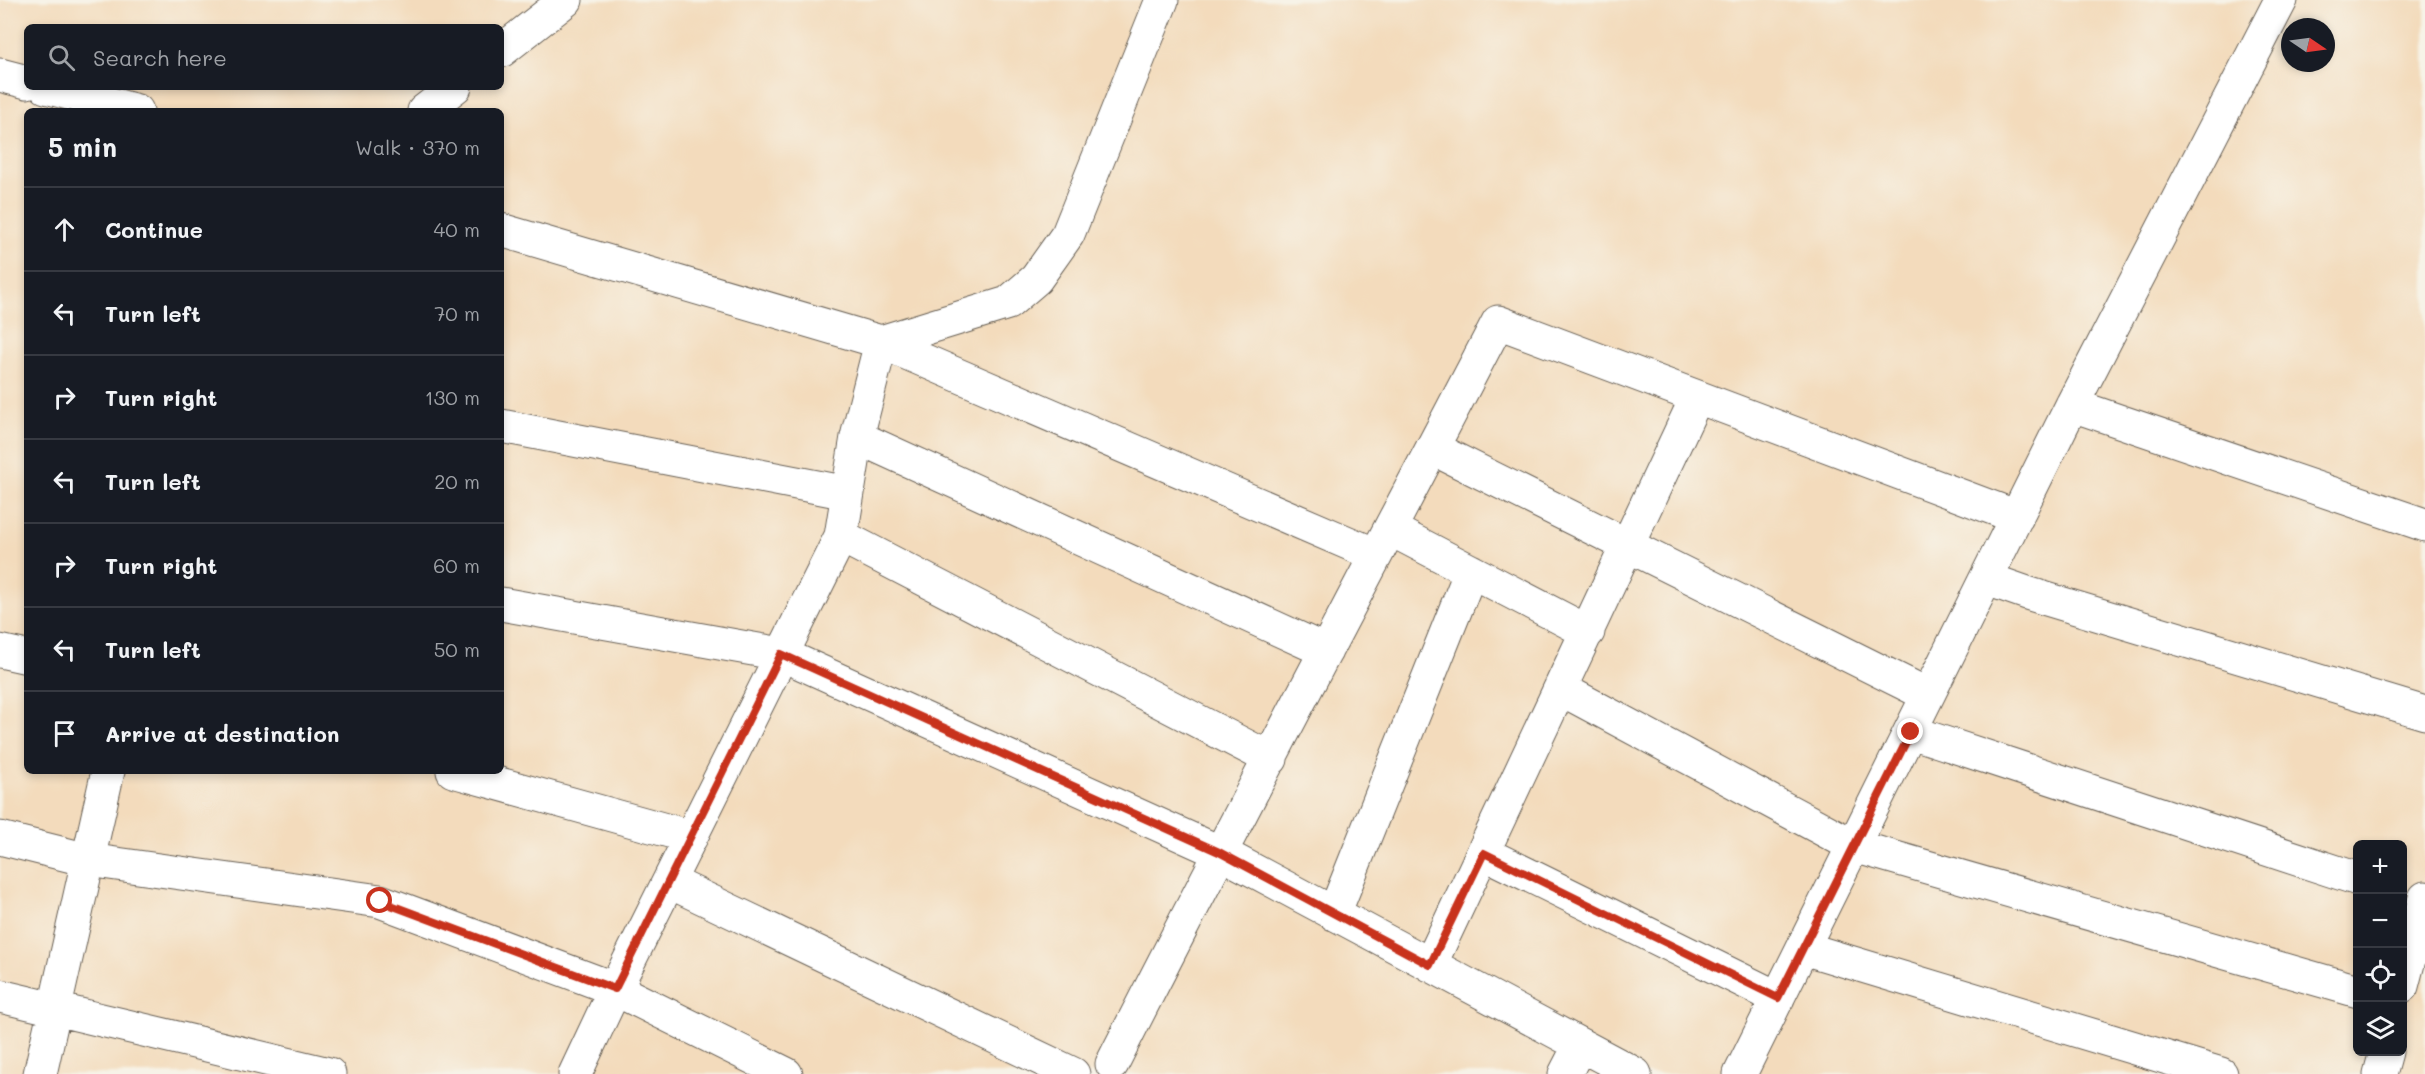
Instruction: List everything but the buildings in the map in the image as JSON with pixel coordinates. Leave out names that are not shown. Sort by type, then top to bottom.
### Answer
[{"type":"street","points":[[504,49],[566,0]]},
{"type":"street","points":[[881,342],[1008,303],[1036,279],[1068,234],[1162,0]]},
{"type":"street","points":[[1740,1074],[2072,405],[2281,0]]},
{"type":"street","points":[[0,75],[24,81]]},
{"type":"street","points":[[57,90],[126,108]]},
{"type":"street","points":[[428,108],[450,90]]},
{"type":"street","points":[[504,231],[881,342],[1383,542],[1471,571],[1588,632]]},
{"type":"street","points":[[1117,1071],[1219,852],[1271,759],[1497,322],[2017,517]]},
{"type":"street","points":[[575,1074],[615,989],[841,536],[857,437],[881,342]]},
{"type":"street","points":[[1430,965],[1697,397]]},
{"type":"street","points":[[2072,405],[2425,525]]},
{"type":"street","points":[[504,427],[848,493]]},
{"type":"street","points":[[857,437],[1326,651]]},
{"type":"street","points":[[1432,448],[1928,696]]},
{"type":"street","points":[[841,536],[1271,759]]},
{"type":"street","points":[[1334,914],[1471,571]]},
{"type":"street","points":[[1986,579],[2041,598],[2425,712]]},
{"type":"street","points":[[504,605],[781,654],[1219,852],[1635,1074]]},
{"type":"street","points":[[0,651],[24,656]]},
{"type":"street","points":[[1561,689],[1854,846],[2353,991]]},
{"type":"street","points":[[1911,732],[2353,877]]},
{"type":"street","points":[[40,1074],[107,774]]},
{"type":"street","points":[[464,774],[691,837]]},
{"type":"street","points":[[0,838],[87,860],[380,901],[615,989],[786,1074]]},
{"type":"street","points":[[1484,853],[1778,998]]},
{"type":"street","points":[[669,882],[1073,1074]]},
{"type":"street","points":[[2407,961],[2417,898]]},
{"type":"street","points":[[1803,948],[2221,1074]]},
{"type":"street","points":[[0,996],[329,1074]]},
{"type":"street","points":[[1565,1074],[1580,1045]]},
{"type":"street","points":[[2380,1074],[2385,1056]]},
{"type":"route","points":[[380,901],[615,989],[781,654],[1219,852],[1430,965],[1484,853],[1778,998],[1911,732]]}]
